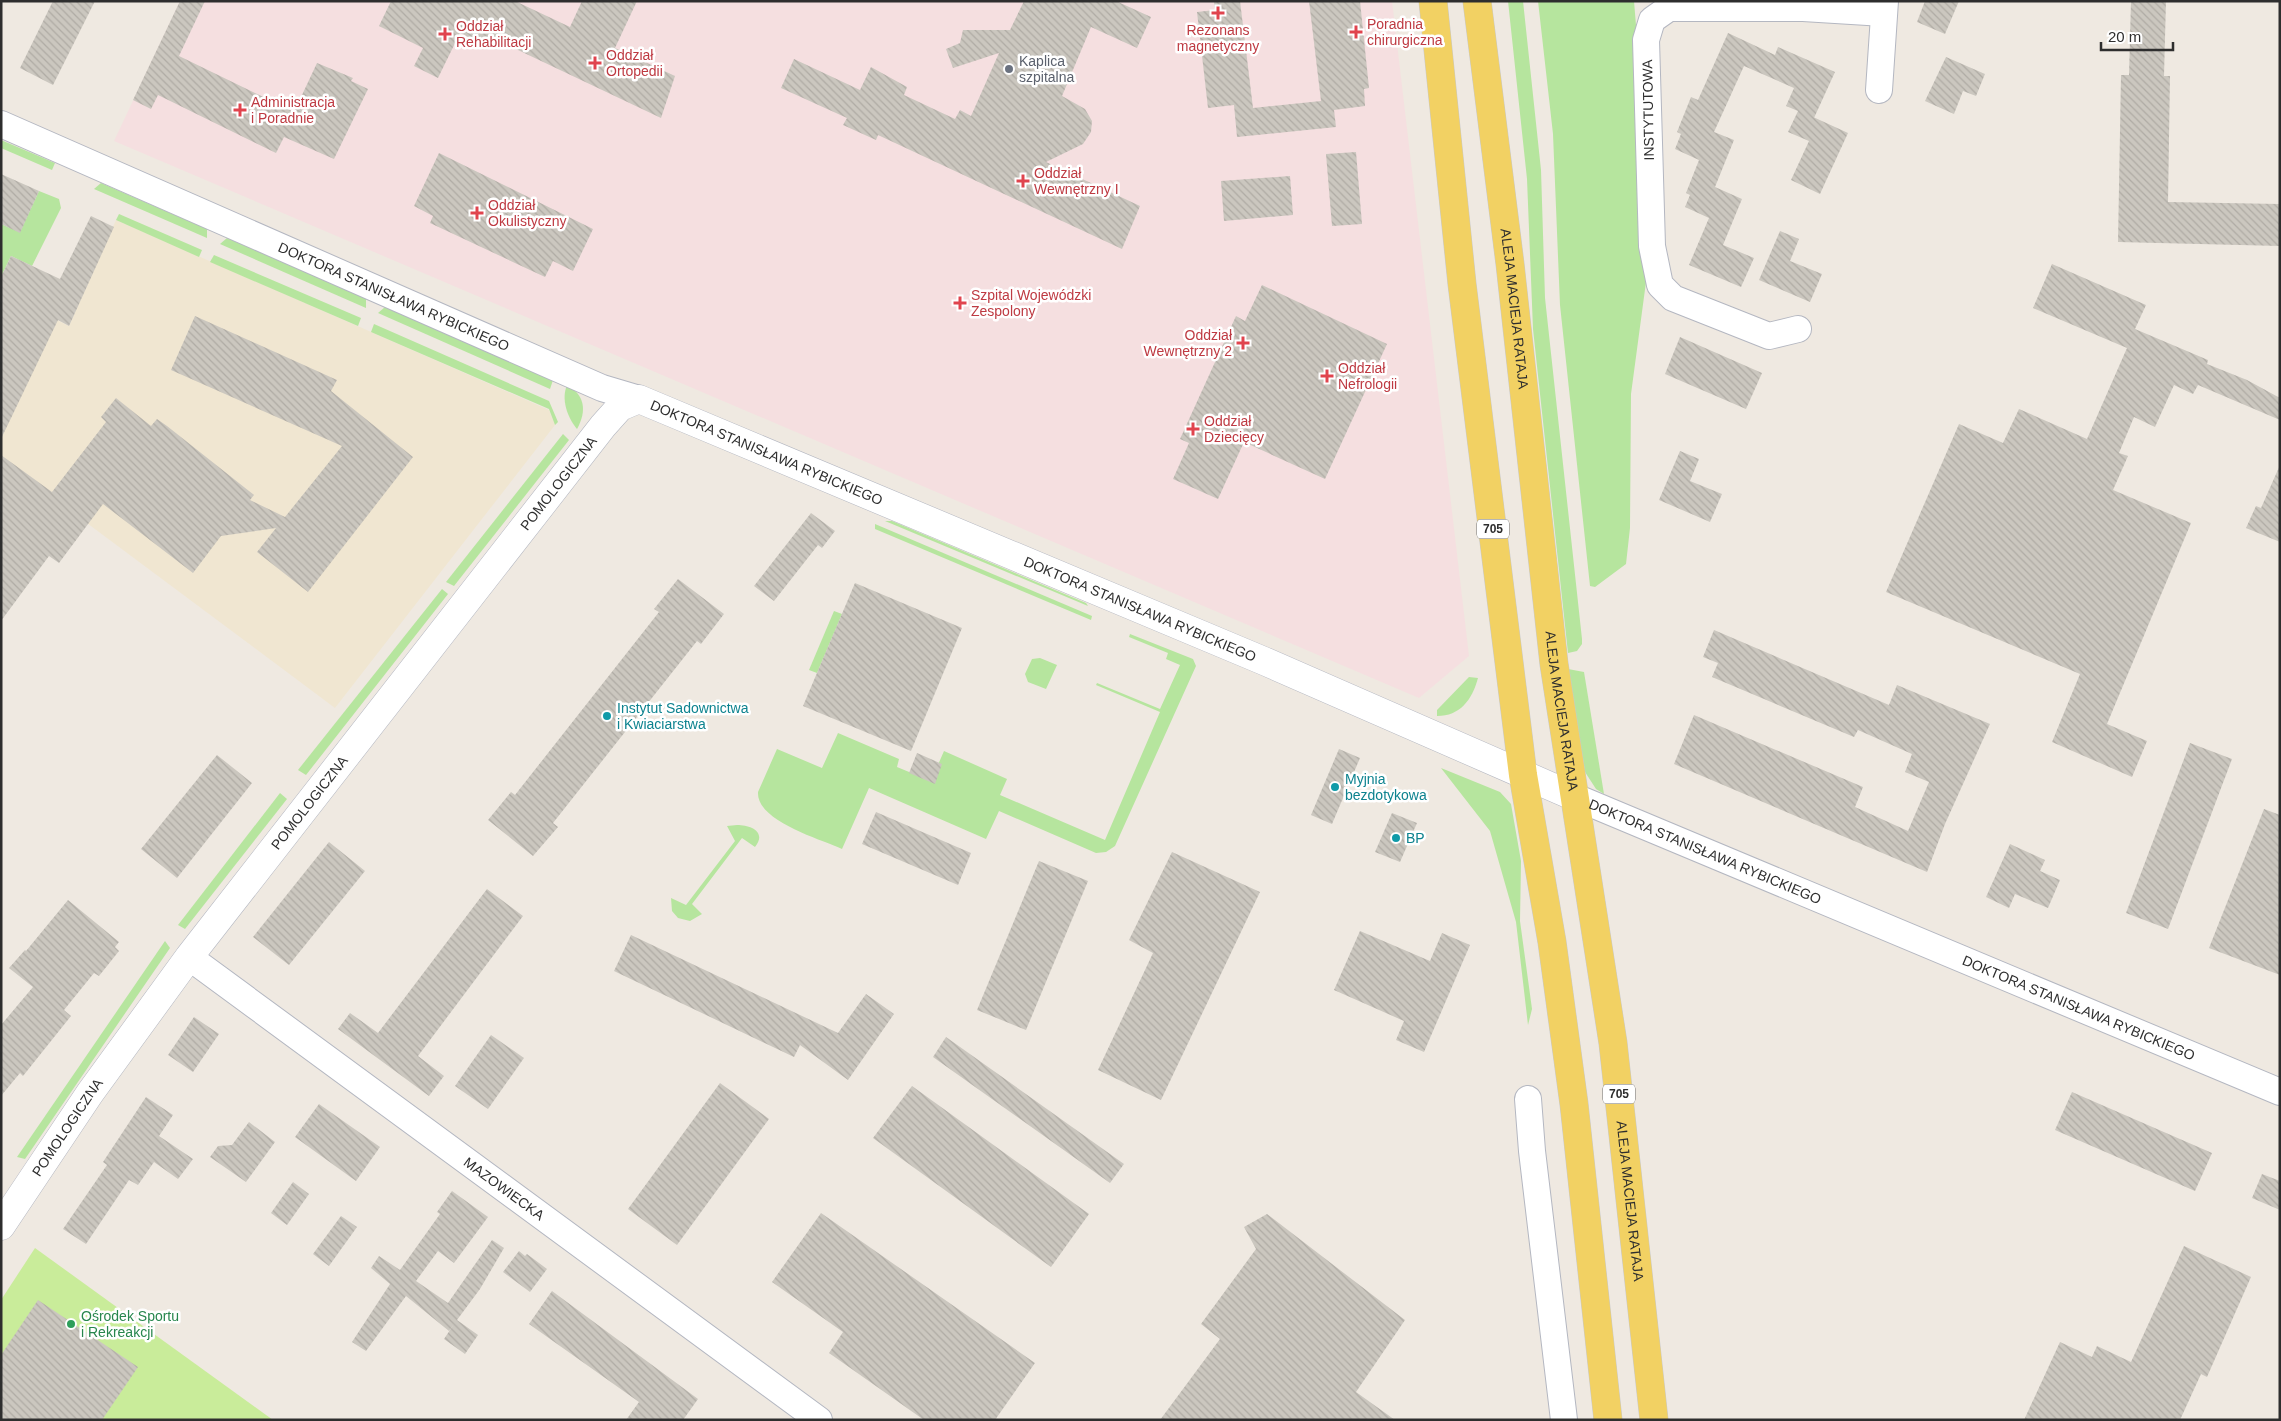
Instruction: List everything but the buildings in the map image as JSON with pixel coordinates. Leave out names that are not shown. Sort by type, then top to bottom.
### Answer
[{"type":"main road","name":"705","points":[[1434,1],[1461,275],[1524,775],[1552,942],[1574,1104],[1608,1420]]},
{"type":"main road","name":"ALEJA MACIEJA RATAJA","points":[[1477,1],[1509,254],[1554,664],[1613,1043],[1654,1420]]},
{"type":"street","name":"INSTYTUTOWA","points":[[1798,330],[1769,336],[1673,298],[1660,285],[1652,246],[1646,40],[1652,20],[1669,8],[1885,7],[1879,90]]},
{"type":"street","name":"DOKTORA STANISŁAWA RYBICKIEGO","points":[[1,124],[602,388],[639,399],[1256,657],[1575,797],[2280,1092]]},
{"type":"street","name":"POMOLOGICZNA","points":[[1,1226],[90,1093],[189,957],[603,426],[620,407],[639,399]]},
{"type":"street","name":"MAZOWIECKA","points":[[189,957],[819,1420]]},
{"type":"street","points":[[1528,1099],[1532,1151],[1564,1420]]},
{"type":"shaded area","name":"Szpital Wojewódzki Zespolony","points":[[180,1],[1392,1],[1469,656],[1419,698],[114,141]]},
{"type":"shaded area","points":[[116,220],[549,410],[555,425],[335,708],[1,459],[1,370],[31,307],[69,326]]},
{"type":"green space","points":[[1508,1],[1523,1],[1541,170],[1545,298],[1582,639],[1582,644],[1577,651],[1568,653],[1533,329],[1527,179]]},
{"type":"green space","points":[[1538,1],[1634,1],[1639,62],[1646,282],[1631,394],[1630,528],[1626,564],[1595,587],[1590,586],[1560,305],[1553,134]]},
{"type":"green space","points":[[1,140],[55,163],[52,170],[1,148]]},
{"type":"green space","points":[[101,183],[207,229],[207,238],[94,189]]},
{"type":"green space","points":[[39,191],[59,199],[61,208],[32,266],[11,256],[1,277],[1,224],[20,232]]},
{"type":"green space","points":[[119,214],[202,250],[199,257],[116,220]]},
{"type":"green space","points":[[227,238],[366,298],[366,308],[220,244]]},
{"type":"green space","points":[[214,255],[361,318],[358,326],[210,262]]},
{"type":"green space","points":[[385,307],[553,380],[550,389],[378,313]]},
{"type":"green space","points":[[374,324],[549,401],[558,422],[555,425],[549,409],[371,332]]},
{"type":"green space","points":[[567,385],[581,399],[583,410],[577,429],[570,419],[566,408],[565,390]]},
{"type":"green space","points":[[563,434],[569,440],[454,586],[446,582]]},
{"type":"green space","points":[[885,521],[892,521],[1086,603],[1088,606]]},
{"type":"green space","points":[[875,524],[1092,616],[1091,620],[875,529]]},
{"type":"green space","points":[[442,589],[448,594],[306,775],[298,770]]},
{"type":"green space","points":[[834,611],[842,614],[817,673],[809,670]]},
{"type":"green space","points":[[1130,634],[1193,659],[1196,666],[1115,846],[1106,852],[1096,853],[999,811],[986,839],[869,788],[842,849],[791,828],[767,812],[760,802],[758,792],[777,749],[822,768],[838,733],[899,759],[897,767],[931,781],[944,751],[1007,779],[1000,795],[1105,840],[1160,712],[1096,685],[1097,683],[1160,709],[1180,665],[1166,659],[1168,653],[1129,637]]},
{"type":"green space","points":[[1040,658],[1057,665],[1046,689],[1028,682],[1025,674],[1032,659]]},
{"type":"green space","points":[[1568,669],[1584,672],[1604,794],[1596,789],[1585,772]]},
{"type":"green space","points":[[1469,677],[1478,678],[1472,693],[1464,705],[1452,713],[1437,716],[1437,710]]},
{"type":"green space","points":[[1441,768],[1500,792],[1511,804],[1521,861],[1520,921],[1532,1009],[1528,1025],[1516,922],[1490,831]]},
{"type":"green space","points":[[280,793],[287,799],[185,929],[178,925]]},
{"type":"green space","points":[[727,826],[747,826],[756,830],[759,837],[755,847],[742,838],[692,904],[702,914],[690,921],[678,918],[672,911],[671,898],[686,905],[735,841]]},
{"type":"green space","points":[[165,941],[170,948],[25,1159],[17,1157]]},
{"type":"green space","name":"Ośrodek Sportu i Rekreakcji","points":[[35,1248],[273,1420],[1,1420],[1,1300]]},
{"type":"place","name":"Rezonans magnetyczny","points":[[1218,13]]},
{"type":"place","name":"Poradnia chirurgiczna","points":[[1356,32]]},
{"type":"place","name":"Oddział Rehabilitacji","points":[[445,34]]},
{"type":"place","name":"Oddział Ortopedii","points":[[595,63]]},
{"type":"place","name":"Kaplica szpitalna","points":[[1009,69]]},
{"type":"place","name":"Administracja i Poradnie","points":[[240,110]]},
{"type":"place","name":"Oddział Wewnętrzny I","points":[[1023,181]]},
{"type":"place","name":"Oddział Okulistyczny","points":[[477,213]]},
{"type":"place","name":"Szpital Wojewódzki Zespolony","points":[[960,303]]},
{"type":"place","name":"Oddział Wewnętrzny 2","points":[[1243,343]]},
{"type":"place","name":"Oddział Nefrologii","points":[[1327,376]]},
{"type":"place","name":"Oddział Dziecięcy","points":[[1193,429]]},
{"type":"place","name":"Instytut Sadownictwa i Kwiaciarstwa","points":[[607,716]]},
{"type":"place","name":"Myjnia bezdotykowa","points":[[1335,787]]},
{"type":"place","name":"BP","points":[[1396,838]]},
{"type":"place","name":"Ośrodek Sportu i Rekreakcji","points":[[71,1324]]}]
